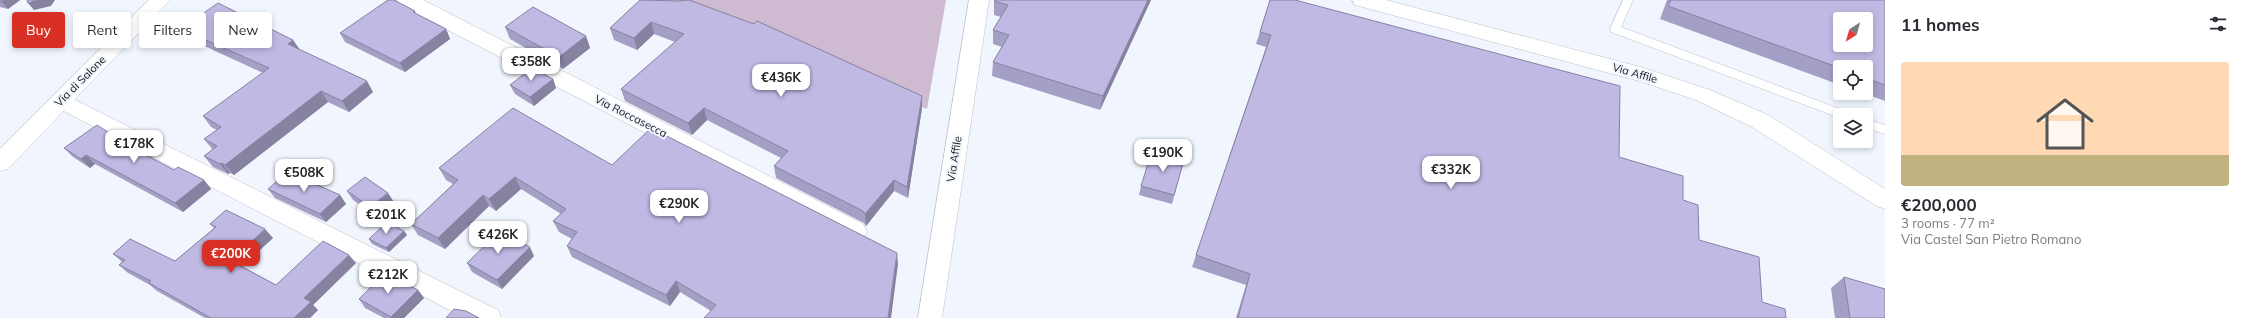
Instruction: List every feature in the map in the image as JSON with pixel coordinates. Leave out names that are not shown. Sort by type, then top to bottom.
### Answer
[{"type":"street","name":"Via di Salone","points":[[0,163],[160,0]]},
{"type":"street","name":"Via Roccasecca","points":[[407,0],[855,231]]},
{"type":"street","name":"Via Affile","points":[[930,318],[979,0]]},
{"type":"street","name":"Via Affile","points":[[1362,0],[1644,75],[1703,95],[1760,121],[1885,200]]},
{"type":"street","points":[[61,101],[489,318]]},
{"type":"lane","points":[[1628,0],[1615,29],[1833,111]]},
{"type":"lane","points":[[1873,126],[1885,130]]},
{"type":"shaded area","points":[[656,0],[946,0],[927,109]]},
{"type":"building","points":[[27,0],[39,0],[28,3]]},
{"type":"building","points":[[388,0],[394,0],[415,11],[413,12],[446,29],[400,63],[340,33]]},
{"type":"building","points":[[640,0],[689,0],[754,24],[757,21],[922,96],[907,187],[894,180],[865,214],[863,211],[774,166],[788,151],[704,108],[688,123],[621,89],[684,34],[651,22],[634,38],[610,28]]},
{"type":"building","points":[[1148,0],[1103,96],[993,62],[1009,35],[993,30],[1008,5],[994,1]]},
{"type":"building","points":[[1270,0],[1295,0],[1620,86],[1619,157],[1683,176],[1683,200],[1698,205],[1699,240],[1759,257],[1762,302],[1785,309],[1786,318],[1238,318],[1250,274],[1196,255],[1271,35],[1260,32]]},
{"type":"building","points":[[1671,0],[1885,0],[1885,85],[1873,81],[1873,60],[1833,60],[1833,65],[1668,6]]},
{"type":"building","points":[[218,3],[236,12],[214,12],[214,44],[206,40],[205,12]]},
{"type":"building","points":[[533,7],[586,36],[559,57],[505,27]]},
{"type":"building","points":[[272,30],[293,40],[288,44],[367,81],[342,101],[321,91],[225,165],[204,156],[217,146],[204,139],[221,127],[203,116],[269,68],[224,48],[272,48]]},
{"type":"building","points":[[532,68],[553,79],[530,97],[510,85]]},
{"type":"building","points":[[513,108],[612,165],[651,128],[897,253],[888,318],[704,318],[716,305],[676,281],[666,295],[567,246],[577,232],[553,221],[566,209],[515,177],[489,199],[483,195],[438,238],[411,224],[458,180],[439,168]]},
{"type":"building","points":[[97,125],[114,136],[112,137],[174,170],[178,167],[204,180],[175,203],[86,155],[81,159],[64,148]]},
{"type":"building","points":[[1152,151],[1184,160],[1174,195],[1141,186]]},
{"type":"building","points":[[288,172],[340,195],[320,214],[268,189]]},
{"type":"building","points":[[365,177],[388,193],[370,207],[347,191]]},
{"type":"building","points":[[226,210],[265,229],[231,261],[276,285],[323,241],[349,255],[304,298],[311,302],[294,318],[211,318],[149,283],[151,281],[119,265],[125,260],[113,254],[130,239],[175,261],[216,227],[210,224]]},
{"type":"building","points":[[387,222],[404,231],[386,248],[369,239]]},
{"type":"building","points":[[500,231],[530,247],[497,280],[467,263]]},
{"type":"building","points":[[385,273],[418,290],[391,317],[359,299]]},
{"type":"building","points":[[1844,277],[1885,289],[1885,318],[1850,318]]},
{"type":"building","points":[[454,309],[466,311],[479,318],[446,318]]}]
